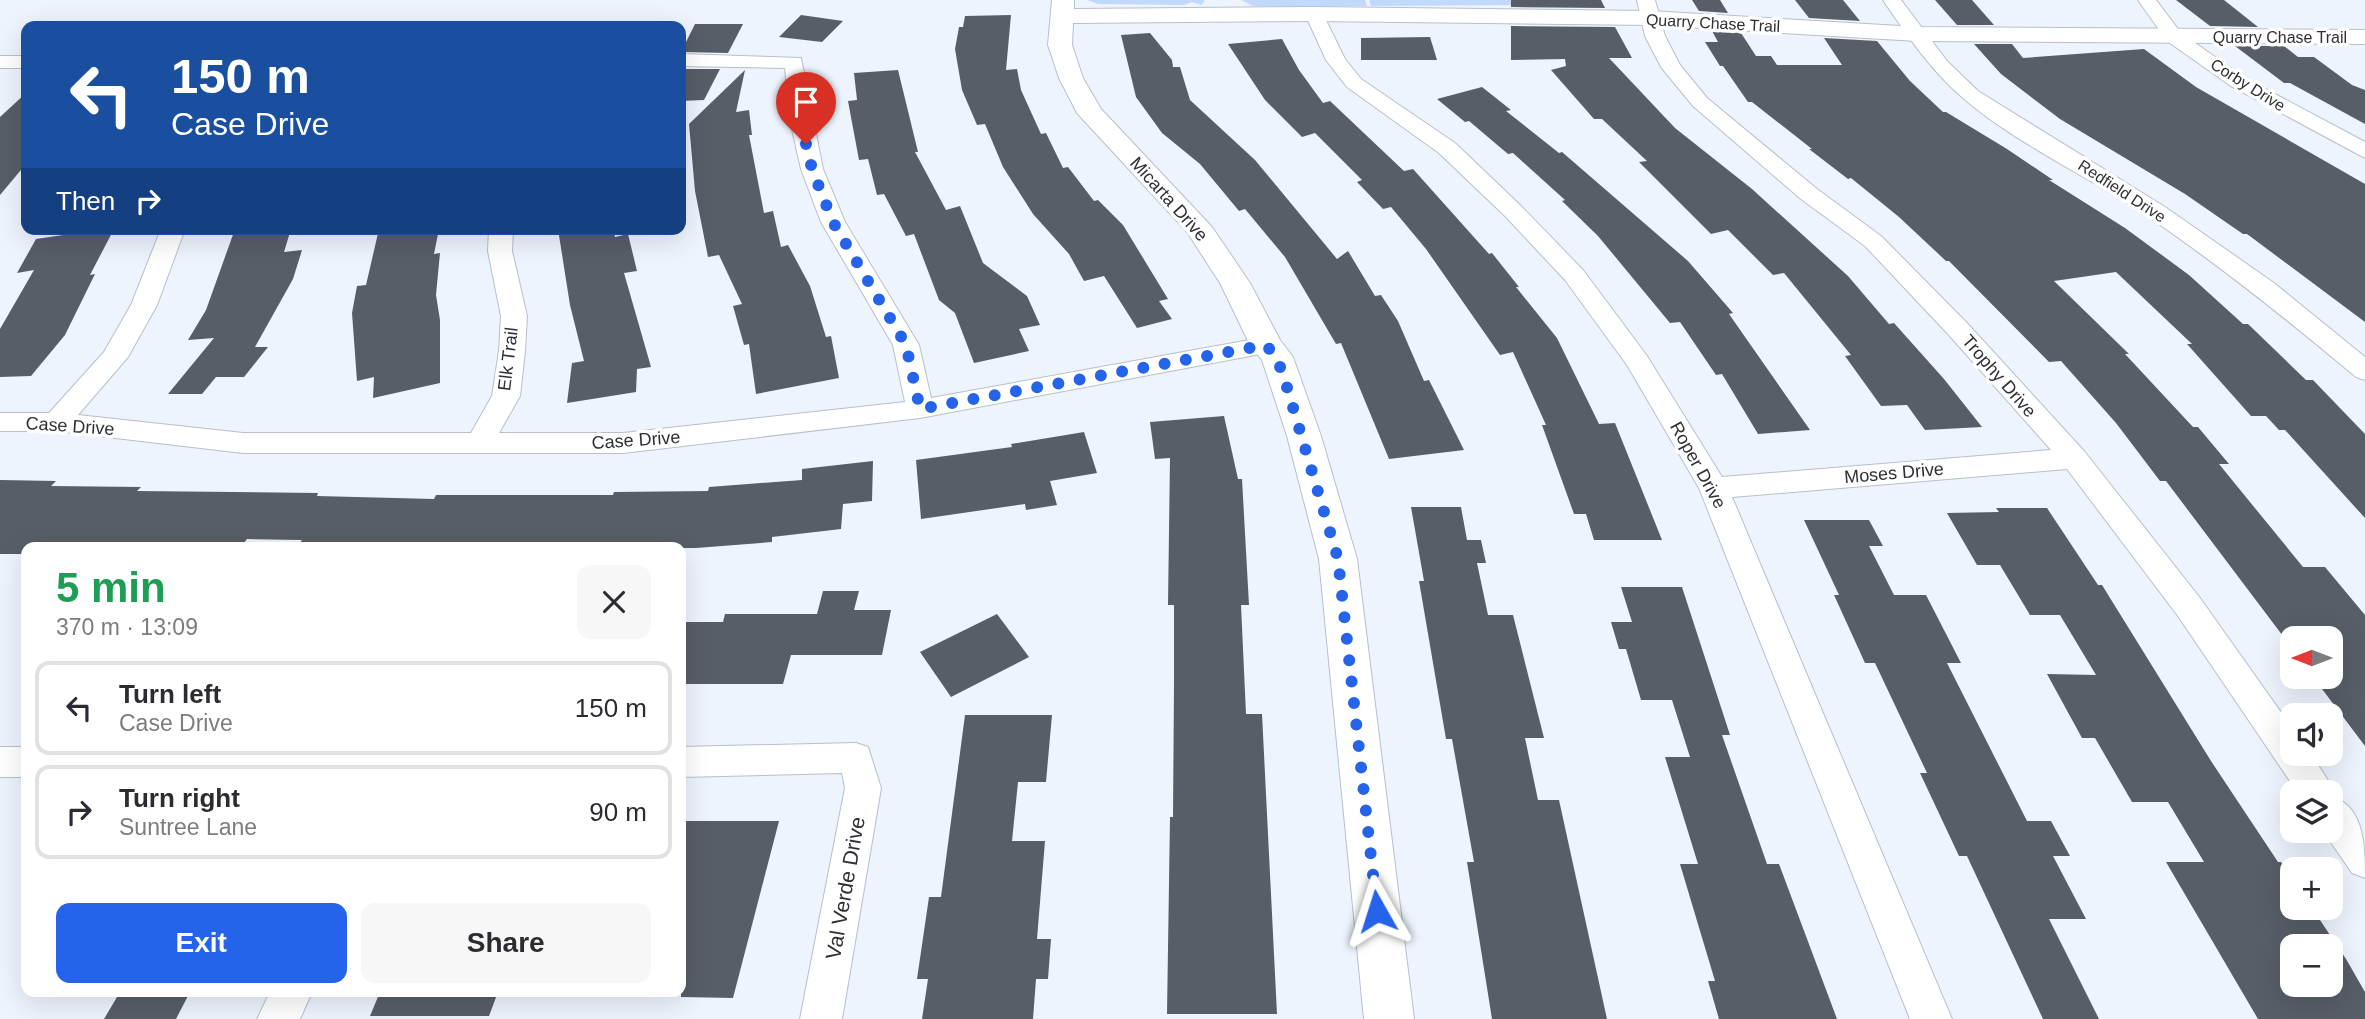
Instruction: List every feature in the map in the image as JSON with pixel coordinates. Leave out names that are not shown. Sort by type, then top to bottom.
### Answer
[{"type":"street","name":"Redfield Drive","points":[[1892,0],[1940,65],[1971,95],[2168,220],[2265,288],[2365,371]]},
{"type":"street","name":"Corby Drive","points":[[2147,0],[2174,37],[2238,82],[2365,151]]},
{"type":"street","name":"Quarry Chase Trail","points":[[1062,8],[1314,14],[1649,9],[1917,34],[2365,37]]},
{"type":"street","name":"Micarta Drive","points":[[1062,8],[1060,46],[1071,78],[1090,113],[1198,227],[1235,283],[1266,345],[1277,358],[1286,384],[1338,559],[1388,1019]]},
{"type":"street","name":"Trophy Drive","points":[[1649,9],[1656,36],[1671,67],[1700,102],[1809,194],[1873,241],[1957,328],[2074,458],[2189,607],[2309,780]]},
{"type":"street","name":"Roper Drive","points":[[1314,14],[1336,60],[1354,83],[1447,148],[1574,275],[1638,362],[1714,488],[1931,1019]]},
{"type":"street","points":[[686,60],[794,62],[801,120],[812,169],[833,222],[906,345],[920,409]]},
{"type":"street","points":[[56,422],[115,358],[144,305],[171,235]]},
{"type":"street","name":"Elk Trail","points":[[480,443],[506,396],[512,351],[514,316],[500,251],[501,235]]},
{"type":"street","name":"Case Drive","points":[[0,422],[56,422],[243,443],[624,443],[920,409],[1266,345]]},
{"type":"street","name":"Moses Drive","points":[[1714,488],[2074,458]]},
{"type":"street","name":"Val Verde Drive","points":[[686,762],[856,758],[863,788],[821,1019]]},
{"type":"street","points":[[0,762],[21,762]]},
{"type":"street","points":[[2343,829],[2365,861]]},
{"type":"street","points":[[278,1019],[289,997]]},
{"type":"shaded area","points":[[1087,0],[1204,2],[1201,5],[1192,2],[1184,5],[1098,4]]},
{"type":"shaded area","points":[[1241,0],[1365,0],[1367,6],[1253,6]]},
{"type":"shaded area","points":[[1369,0],[1525,0],[1527,5],[1371,6]]},
{"type":"building","points":[[1511,0],[1601,0],[1605,8],[1511,7]]},
{"type":"building","points":[[1692,0],[1720,0],[1728,13],[1699,11]]},
{"type":"building","points":[[1795,0],[1843,0],[1860,21],[1809,18]]},
{"type":"building","points":[[1935,0],[1972,0],[1994,25],[1957,25]]},
{"type":"building","points":[[2176,0],[2224,0],[2258,27],[2210,26]]},
{"type":"building","points":[[801,15],[843,21],[822,42],[779,37]]},
{"type":"building","points":[[1011,15],[1006,70],[1017,69],[1021,90],[1041,134],[1046,133],[1063,168],[1068,167],[1094,201],[1098,200],[1123,225],[1168,299],[1159,301],[1172,319],[1137,328],[1104,276],[1084,281],[1069,254],[1033,214],[1003,167],[985,124],[977,125],[962,90],[955,49],[959,27],[963,27],[965,16]]},
{"type":"building","points":[[695,24],[743,24],[728,53],[686,52],[686,42]]},
{"type":"building","points":[[1511,26],[1615,27],[1632,58],[1609,58],[1675,128],[1752,189],[1848,276],[1889,324],[1894,323],[1944,379],[1982,427],[1925,430],[1907,405],[1881,406],[1845,356],[1851,355],[1784,273],[1773,275],[1728,230],[1711,234],[1639,162],[1647,161],[1602,119],[1594,119],[1551,70],[1566,66],[1565,59],[1511,60]]},
{"type":"building","points":[[1712,31],[1741,33],[1756,56],[1771,56],[1777,65],[1842,65],[1824,38],[1877,41],[1910,81],[1943,112],[2007,149],[2053,180],[2049,180],[2125,228],[2189,275],[2243,324],[2248,324],[2306,380],[2313,380],[2365,434],[2365,518],[2285,430],[2279,430],[2266,416],[2251,416],[2187,344],[2192,344],[2116,272],[2054,281],[2129,354],[2125,354],[2193,427],[2198,427],[2229,464],[2219,464],[2303,567],[2325,567],[2365,615],[2365,746],[2343,717],[2343,703],[2333,703],[2323,690],[2343,690],[2343,626],[2280,626],[2280,632],[2166,481],[2160,481],[2116,423],[2061,361],[2049,362],[1949,261],[1899,217],[1752,102],[1748,102],[1705,42],[1718,42]]},
{"type":"building","points":[[1150,33],[1172,60],[1173,67],[1180,67],[1190,100],[1255,160],[1337,259],[1348,251],[1375,296],[1381,295],[1398,321],[1424,381],[1429,380],[1464,450],[1389,459],[1341,343],[1336,344],[1285,257],[1245,209],[1239,211],[1200,164],[1162,133],[1136,97],[1121,35]]},
{"type":"building","points":[[1430,37],[1437,60],[1361,60],[1361,38]]},
{"type":"building","points":[[1282,39],[1299,70],[1323,103],[1330,101],[1404,171],[1413,169],[1489,254],[1492,253],[1519,287],[1516,287],[1557,338],[1599,424],[1615,423],[1662,540],[1594,540],[1586,514],[1574,514],[1542,425],[1546,425],[1513,352],[1500,355],[1426,249],[1391,207],[1383,209],[1357,182],[1362,180],[1315,133],[1302,137],[1265,100],[1228,44]]},
{"type":"building","points":[[1974,44],[2012,44],[2023,58],[2144,49],[2196,87],[2365,184],[2365,322],[2247,234],[2060,119],[2001,74]]},
{"type":"building","points":[[2235,46],[2284,46],[2298,57],[2314,57],[2352,85],[2365,90],[2365,124],[2290,83],[2284,83]]},
{"type":"building","points":[[686,69],[720,69],[704,100],[686,101]]},
{"type":"building","points":[[745,70],[736,112],[749,110],[752,135],[749,135],[764,213],[773,211],[781,247],[788,245],[810,286],[826,337],[831,336],[839,378],[756,394],[749,344],[744,345],[733,306],[742,304],[719,255],[708,257],[695,191],[689,124]]},
{"type":"building","points":[[898,70],[918,152],[915,152],[946,210],[960,206],[983,263],[1027,296],[1040,325],[1019,329],[1029,351],[974,363],[955,313],[939,300],[914,234],[906,236],[884,194],[877,195],[868,159],[859,160],[848,101],[857,100],[854,73]]},
{"type":"building","points":[[1482,87],[1511,110],[1506,111],[1559,153],[1562,152],[1688,261],[1733,313],[1729,314],[1810,430],[1758,434],[1722,374],[1716,375],[1680,322],[1670,323],[1598,236],[1562,201],[1565,200],[1513,153],[1508,154],[1469,121],[1465,122],[1437,99]]},
{"type":"building","points":[[21,98],[21,170],[0,195],[0,117]]},
{"type":"building","points":[[63,235],[111,235],[90,275],[95,274],[65,335],[31,376],[0,377],[0,329],[34,270],[17,273],[36,239]]},
{"type":"building","points":[[233,235],[289,235],[284,252],[302,250],[293,279],[255,347],[268,347],[244,377],[216,377],[202,394],[168,394],[214,338],[188,340],[206,310]]},
{"type":"building","points":[[378,235],[438,235],[434,254],[440,253],[436,295],[440,320],[440,383],[373,398],[374,377],[357,381],[352,313],[357,286],[366,285]]},
{"type":"building","points":[[559,235],[628,235],[637,271],[624,273],[651,367],[637,369],[636,392],[567,403],[572,363],[584,361],[570,305]]},
{"type":"building","points":[[1224,416],[1238,479],[1242,479],[1249,605],[1241,605],[1246,714],[1262,714],[1277,1014],[1167,1014],[1174,686],[1174,605],[1168,605],[1170,458],[1155,459],[1150,422]]},
{"type":"building","points":[[1084,432],[1097,473],[1050,481],[1057,505],[1026,510],[1025,504],[921,519],[916,460],[1012,447],[1011,444]]},
{"type":"building","points":[[873,461],[872,501],[843,504],[841,529],[772,537],[772,542],[696,548],[686,548],[686,542],[300,542],[302,540],[247,539],[245,542],[21,542],[21,554],[0,554],[0,480],[56,481],[51,486],[141,487],[137,491],[318,493],[317,496],[434,499],[436,495],[613,495],[614,492],[708,491],[709,487],[802,480],[802,469]]},
{"type":"building","points":[[1411,507],[1461,507],[1467,540],[1481,540],[1486,563],[1477,563],[1488,615],[1513,615],[1544,738],[1525,738],[1538,800],[1559,800],[1607,1019],[1492,1019],[1467,862],[1474,862],[1452,739],[1446,739],[1419,581],[1424,581]]},
{"type":"building","points":[[1996,508],[2047,508],[2098,585],[2102,585],[2211,761],[2280,862],[2280,920],[2320,920],[2329,934],[2280,934],[2280,997],[2343,997],[2343,954],[2365,992],[2365,1019],[2258,1019],[2166,862],[2204,862],[2168,802],[2132,802],[2095,738],[2082,738],[2047,674],[2096,675],[2060,615],[2030,615],[2000,565],[1977,565],[1947,513],[1999,512]]},
{"type":"building","points":[[1804,520],[1869,520],[1883,546],[1869,546],[1894,595],[1926,595],[1961,663],[1947,663],[2027,821],[2051,821],[2070,856],[2053,856],[2086,919],[2049,919],[2099,1019],[2043,1019],[1967,856],[1959,856],[1920,773],[1927,773],[1875,663],[1865,663],[1834,595],[1839,595]]},
{"type":"building","points":[[1621,587],[1682,587],[1730,735],[1722,735],[1767,864],[1779,864],[1837,1019],[1719,1019],[1708,981],[1715,981],[1680,864],[1698,864],[1665,757],[1690,757],[1672,700],[1641,700],[1626,649],[1619,649],[1611,622],[1632,622]]},
{"type":"building","points":[[823,591],[859,591],[854,610],[891,610],[882,655],[791,655],[783,684],[686,684],[686,622],[723,622],[725,614],[817,614]]},
{"type":"building","points":[[997,614],[1029,657],[951,697],[920,652]]},
{"type":"building","points":[[965,715],[1052,715],[1046,782],[1018,782],[1012,841],[1045,841],[1037,939],[1051,939],[1048,979],[1036,979],[1033,1019],[922,1019],[928,979],[917,979],[929,897],[941,897]]},
{"type":"building","points":[[686,821],[779,821],[733,998],[681,997],[686,997]]},
{"type":"building","points":[[117,997],[187,997],[176,1019],[104,1019]]},
{"type":"building","points":[[378,997],[496,997],[489,1016],[370,1016]]},
{"type":"route","points":[[806,144],[812,169],[833,222],[906,345],[920,409],[1266,345],[1277,358],[1304,436],[1338,559],[1377,911]]}]
